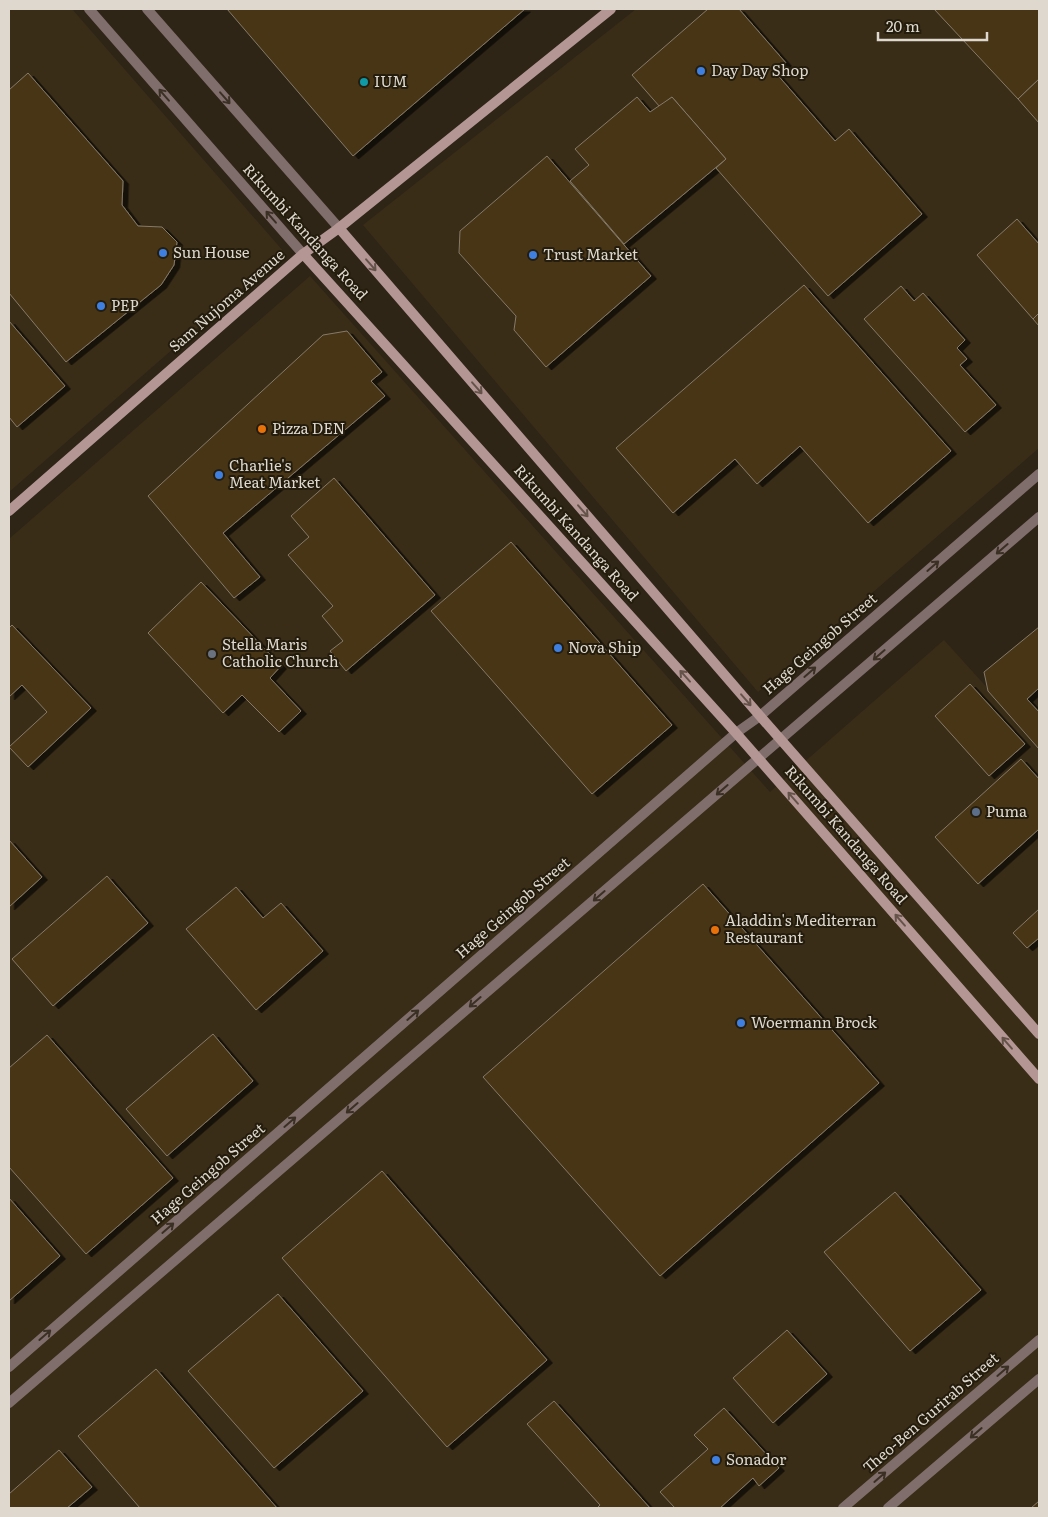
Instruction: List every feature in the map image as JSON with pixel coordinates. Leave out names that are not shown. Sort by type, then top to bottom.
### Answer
[{"type":"main road","name":"Sam Nujoma Avenue","points":[[9,511],[303,254],[339,228],[611,9]]},
{"type":"main road","name":"Rikumbi Kandanga Road","points":[[339,228],[760,716],[1039,1034]]},
{"type":"main road","name":"Rikumbi Kandanga Road","points":[[303,254],[759,758],[1039,1079]]},
{"type":"street","name":"Rikumbi Kandanga Road","points":[[89,9],[303,254]]},
{"type":"street","name":"Rikumbi Kandanga Road","points":[[147,9],[339,228]]},
{"type":"street","name":"Hage Geingob Street","points":[[9,1367],[736,733],[760,716],[1039,474]]},
{"type":"street","points":[[9,1403],[1039,517]]},
{"type":"street","name":"Theo-Ben Gurirab Street","points":[[842,1508],[1039,1340]]},
{"type":"street","points":[[888,1508],[1039,1379]]},
{"type":"shaded area","points":[[9,9],[72,9],[284,252],[9,492]]},
{"type":"shaded area","points":[[636,9],[1039,9],[1039,448],[758,692],[363,225]]},
{"type":"shaded area","points":[[310,276],[770,792],[944,640],[1039,745],[1039,1508],[9,1508],[9,539]]},
{"type":"building","name":"IUM","points":[[227,9],[525,9],[353,156]]},
{"type":"building","points":[[708,9],[739,9],[786,63],[775,72],[835,141],[849,129],[922,214],[828,296],[716,168],[726,159],[672,97],[660,107],[632,75]]},
{"type":"building","points":[[934,9],[1039,9],[1039,79],[1018,99]]},
{"type":"building","points":[[28,73],[123,181],[122,205],[138,226],[162,227],[177,242],[174,265],[161,285],[66,362],[9,293],[9,90]]},
{"type":"building","points":[[1039,79],[1039,123],[1018,99]]},
{"type":"building","points":[[637,97],[650,112],[672,97],[726,159],[624,244],[570,181],[589,165],[575,149]]},
{"type":"building","points":[[547,156],[651,276],[546,367],[514,330],[516,316],[459,253],[460,231]]},
{"type":"building","points":[[1017,219],[1039,244],[1039,313],[1033,319],[977,255]]},
{"type":"building","points":[[804,285],[951,451],[868,523],[800,446],[757,484],[735,459],[673,513],[616,448]]},
{"type":"building","points":[[901,286],[914,301],[923,293],[965,340],[957,348],[967,359],[960,365],[996,405],[965,432],[864,319]]},
{"type":"building","points":[[1039,313],[1039,326],[1033,319]]},
{"type":"building","points":[[9,321],[65,386],[17,427],[9,417]]},
{"type":"building","points":[[347,331],[382,372],[371,381],[385,396],[223,533],[260,577],[234,598],[148,496],[323,335]]},
{"type":"building","points":[[334,478],[435,595],[346,671],[330,651],[343,641],[322,616],[333,606],[288,555],[309,537],[291,516]]},
{"type":"building","points":[[511,542],[672,725],[592,794],[431,611]]},
{"type":"building","points":[[201,582],[281,666],[270,678],[301,711],[279,732],[242,695],[223,713],[148,633]]},
{"type":"building","points":[[12,625],[91,708],[28,767],[9,747],[47,712],[22,685],[9,697],[9,628]]},
{"type":"building","points":[[1039,627],[1039,688],[1027,699],[1039,712],[1039,749],[988,691],[984,672]]},
{"type":"building","points":[[970,684],[1025,744],[989,776],[935,716]]},
{"type":"building","points":[[1021,759],[1039,779],[1039,829],[978,884],[935,837]]},
{"type":"building","points":[[9,840],[42,877],[9,907]]},
{"type":"building","points":[[107,876],[148,923],[53,1006],[12,959]]},
{"type":"building","points":[[703,884],[879,1083],[660,1276],[483,1077]]},
{"type":"building","points":[[236,887],[263,918],[281,903],[323,951],[256,1010],[186,929]]},
{"type":"building","points":[[1039,909],[1039,938],[1027,948],[1013,933]]},
{"type":"building","points":[[213,1034],[253,1081],[167,1156],[126,1109]]},
{"type":"building","points":[[47,1035],[173,1178],[86,1254],[9,1167],[9,1068]]},
{"type":"building","points":[[382,1171],[547,1360],[447,1447],[282,1258]]},
{"type":"building","points":[[895,1192],[981,1290],[910,1351],[824,1252]]},
{"type":"building","points":[[9,1198],[60,1256],[9,1301]]},
{"type":"building","points":[[278,1294],[363,1391],[274,1468],[188,1371]]},
{"type":"building","points":[[787,1330],[827,1374],[773,1423],[733,1378]]},
{"type":"building","points":[[156,1369],[277,1508],[140,1508],[78,1436]]},
{"type":"building","points":[[554,1401],[650,1508],[597,1508],[600,1505],[527,1424]]},
{"type":"building","points":[[724,1408],[779,1468],[759,1486],[753,1478],[720,1508],[675,1508],[660,1492],[708,1449],[694,1435]]},
{"type":"building","points":[[59,1450],[92,1487],[67,1508],[9,1508],[9,1494]]},
{"type":"building","points":[[1039,1501],[1039,1508],[1031,1508]]},
{"type":"place","name":"Day Day Shop","points":[[701,71]]},
{"type":"place","name":"IUM","points":[[364,82]]},
{"type":"place","name":"Sun House","points":[[163,253]]},
{"type":"place","name":"Trust Market","points":[[533,255]]},
{"type":"place","name":"PEP","points":[[101,306]]},
{"type":"place","name":"Pizza DEN","points":[[262,429]]},
{"type":"place","name":"Charlie's Meat Market","points":[[219,475]]},
{"type":"place","name":"Nova Ship","points":[[558,648]]},
{"type":"place","name":"Stella Maris Catholic Church","points":[[212,654]]},
{"type":"place","name":"Puma","points":[[976,812]]},
{"type":"place","name":"Aladdin's Mediterran Restaurant","points":[[715,930]]},
{"type":"place","name":"Woermann Brock","points":[[741,1023]]},
{"type":"place","name":"Sonador","points":[[716,1460]]}]
